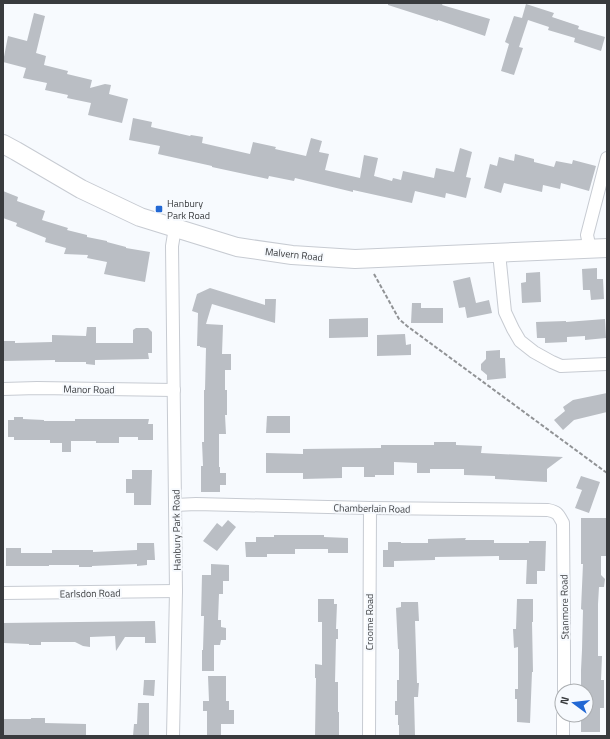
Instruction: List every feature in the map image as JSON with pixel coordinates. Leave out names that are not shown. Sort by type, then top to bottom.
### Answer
[{"type":"main road","name":"Malvern Road","points":[[3,144],[16,150],[81,189],[140,217],[237,247],[292,256],[355,259],[598,248]]},
{"type":"street","points":[[598,248],[587,235],[607,158]]},
{"type":"street","name":"Hanbury Park Road","points":[[173,736],[176,591],[172,246],[175,228]]},
{"type":"street","points":[[499,253],[505,312],[520,341],[534,352],[561,366],[607,364]]},
{"type":"street","name":"Manor Road","points":[[3,389],[174,390]]},
{"type":"street","name":"Chamberlain Road","points":[[175,505],[196,504],[548,510],[558,514],[563,523]]},
{"type":"street","name":"Croome Road","points":[[369,736],[370,508]]},
{"type":"street","name":"Stanmore Road","points":[[563,523],[564,683]]},
{"type":"street","name":"Earlsdon Road","points":[[3,593],[176,591]]},
{"type":"street","points":[[563,723],[563,736]]},
{"type":"path","points":[[374,258],[373,272],[399,319],[607,473]]},
{"type":"building","points":[[388,3],[443,3],[442,5],[490,19],[485,36],[388,5]]},
{"type":"building","points":[[526,4],[554,13],[552,17],[579,26],[578,29],[605,37],[601,51],[574,42],[575,38],[548,30],[549,27],[528,20],[519,47],[523,48],[514,75],[501,71],[509,44],[505,42],[514,16],[522,18]]},
{"type":"building","points":[[34,13],[45,16],[36,53],[46,56],[44,65],[68,71],[67,74],[92,80],[90,88],[105,84],[111,85],[109,94],[128,99],[122,123],[88,115],[91,103],[67,98],[68,95],[45,90],[47,83],[23,78],[26,68],[3,62],[8,36],[27,41]]},
{"type":"building","points":[[133,118],[152,122],[151,127],[190,136],[203,137],[202,143],[250,154],[253,142],[306,156],[311,138],[322,141],[319,152],[329,154],[325,170],[360,178],[364,155],[378,158],[374,176],[392,181],[393,178],[401,180],[403,171],[434,178],[436,168],[454,172],[460,148],[472,152],[466,177],[471,178],[466,198],[446,193],[445,198],[415,191],[412,203],[353,190],[353,192],[295,178],[294,181],[269,176],[268,179],[158,154],[160,146],[129,140]]},
{"type":"building","points":[[515,154],[534,159],[534,162],[554,167],[556,161],[572,164],[573,160],[596,166],[589,191],[561,183],[560,189],[543,185],[542,192],[504,183],[501,193],[484,188],[490,164],[497,166],[499,157],[514,161]]},
{"type":"building","points":[[3,191],[18,197],[17,201],[45,211],[42,220],[68,228],[67,230],[87,235],[87,237],[107,241],[126,248],[150,252],[145,282],[104,274],[107,262],[87,258],[88,255],[64,254],[66,248],[45,242],[46,238],[16,226],[17,223],[3,218]]},
{"type":"building","points":[[597,268],[597,279],[603,279],[604,299],[591,300],[590,290],[583,290],[582,269]]},
{"type":"building","points":[[540,272],[541,302],[522,303],[521,283],[526,282],[526,273]]},
{"type":"building","points":[[470,277],[476,303],[489,300],[492,313],[467,318],[465,307],[459,308],[453,281]]},
{"type":"building","points":[[210,288],[265,305],[265,299],[276,299],[275,323],[212,304],[206,324],[223,325],[222,354],[231,354],[231,370],[225,370],[225,390],[227,390],[227,415],[225,415],[226,434],[219,434],[220,473],[226,473],[226,485],[220,485],[220,492],[201,492],[201,466],[203,466],[202,442],[204,442],[206,348],[197,346],[198,313],[192,311],[197,294]]},
{"type":"building","points":[[412,303],[421,303],[421,308],[443,308],[443,323],[411,323]]},
{"type":"building","points":[[368,318],[368,337],[329,338],[329,319]]},
{"type":"building","points":[[605,319],[606,338],[585,340],[585,336],[567,337],[567,342],[545,343],[545,338],[537,338],[536,322],[566,322]]},
{"type":"building","points":[[87,327],[96,327],[96,343],[133,343],[133,330],[136,328],[148,328],[152,332],[152,353],[148,353],[149,359],[95,360],[95,365],[86,364],[86,362],[55,362],[55,360],[3,361],[3,341],[15,341],[15,343],[52,342],[52,335],[86,336]]},
{"type":"building","points":[[405,334],[406,345],[411,344],[411,355],[377,356],[377,335]]},
{"type":"building","points":[[500,350],[500,358],[505,358],[506,378],[487,380],[487,375],[481,370],[481,364],[486,359],[486,351]]},
{"type":"building","points":[[607,393],[607,412],[574,420],[563,430],[554,420],[565,411],[563,407],[573,400]]},
{"type":"building","points":[[267,416],[290,416],[290,433],[266,433]]},
{"type":"building","points":[[14,417],[44,421],[75,421],[75,419],[149,419],[148,424],[153,424],[153,440],[138,440],[138,437],[119,437],[119,443],[71,441],[71,452],[62,452],[62,443],[50,443],[50,440],[14,440],[14,437],[8,437],[8,420],[14,420]]},
{"type":"building","points":[[434,442],[456,442],[456,445],[482,446],[481,453],[563,457],[547,469],[547,482],[495,479],[495,476],[464,475],[464,469],[430,469],[430,473],[417,473],[417,463],[394,462],[394,475],[375,475],[375,477],[364,477],[364,467],[342,467],[342,478],[303,479],[303,473],[266,473],[266,453],[303,454],[303,449],[381,448],[381,445],[434,445]]},
{"type":"building","points":[[132,470],[152,470],[151,505],[134,505],[134,493],[126,493],[126,479],[132,479]]},
{"type":"building","points":[[581,476],[600,482],[589,513],[575,508],[582,490],[576,488]]},
{"type":"building","points":[[581,518],[607,518],[607,556],[601,556],[601,575],[605,579],[604,587],[599,587],[598,604],[598,656],[602,656],[601,680],[604,680],[604,708],[600,708],[600,732],[581,732],[581,723],[594,723],[594,683],[581,683],[583,610],[581,609],[583,564],[581,564]]},
{"type":"building","points":[[228,520],[236,527],[217,551],[203,541],[217,523],[222,527]]},
{"type":"building","points":[[274,535],[324,535],[324,537],[348,538],[348,553],[328,553],[328,549],[295,549],[295,554],[267,554],[267,557],[246,557],[245,542],[256,542],[256,537],[274,537]]},
{"type":"building","points":[[466,538],[465,540],[494,540],[494,543],[529,543],[529,541],[546,541],[545,571],[537,571],[537,584],[526,584],[527,560],[499,560],[499,556],[435,557],[435,560],[394,561],[394,567],[383,567],[383,550],[388,550],[388,542],[428,543],[428,539]]},
{"type":"building","points":[[137,543],[154,543],[155,560],[147,560],[147,565],[137,566],[137,564],[92,567],[79,567],[79,565],[6,566],[6,548],[21,548],[21,553],[52,553],[52,550],[93,550],[93,552],[137,550]]},
{"type":"building","points":[[211,564],[229,565],[229,581],[223,581],[223,594],[219,594],[218,620],[221,620],[221,627],[226,628],[226,640],[221,640],[220,645],[214,645],[214,671],[202,671],[204,616],[201,616],[202,575],[211,575]]},
{"type":"building","points":[[318,599],[334,599],[334,604],[337,604],[336,629],[338,629],[338,639],[336,639],[335,682],[338,682],[339,736],[315,736],[315,664],[322,665],[322,622],[318,622]]},
{"type":"building","points":[[517,599],[533,599],[533,672],[530,723],[517,722],[517,699],[515,699],[515,689],[518,689],[518,647],[514,648],[513,629],[516,629]]},
{"type":"building","points":[[401,602],[418,602],[419,621],[415,621],[417,683],[419,683],[418,697],[414,697],[415,736],[399,736],[398,715],[395,715],[397,680],[399,680],[399,649],[396,608],[401,607]]},
{"type":"building","points":[[155,621],[156,643],[145,643],[145,637],[125,637],[116,651],[115,636],[90,637],[90,647],[83,646],[75,642],[41,642],[41,645],[3,643],[3,623]]},
{"type":"building","points":[[208,676],[226,676],[226,701],[229,701],[229,710],[234,710],[234,724],[221,724],[221,736],[207,736],[207,711],[203,711],[203,701],[209,701]]},
{"type":"building","points":[[144,680],[155,680],[154,696],[143,695]]},
{"type":"building","points":[[138,703],[149,703],[149,736],[133,736],[134,724],[137,724]]},
{"type":"building","points":[[45,718],[45,723],[86,724],[86,736],[3,736],[3,719]]},
{"type":"place","name":"Hanbury Park Road","points":[[159,209]]}]
